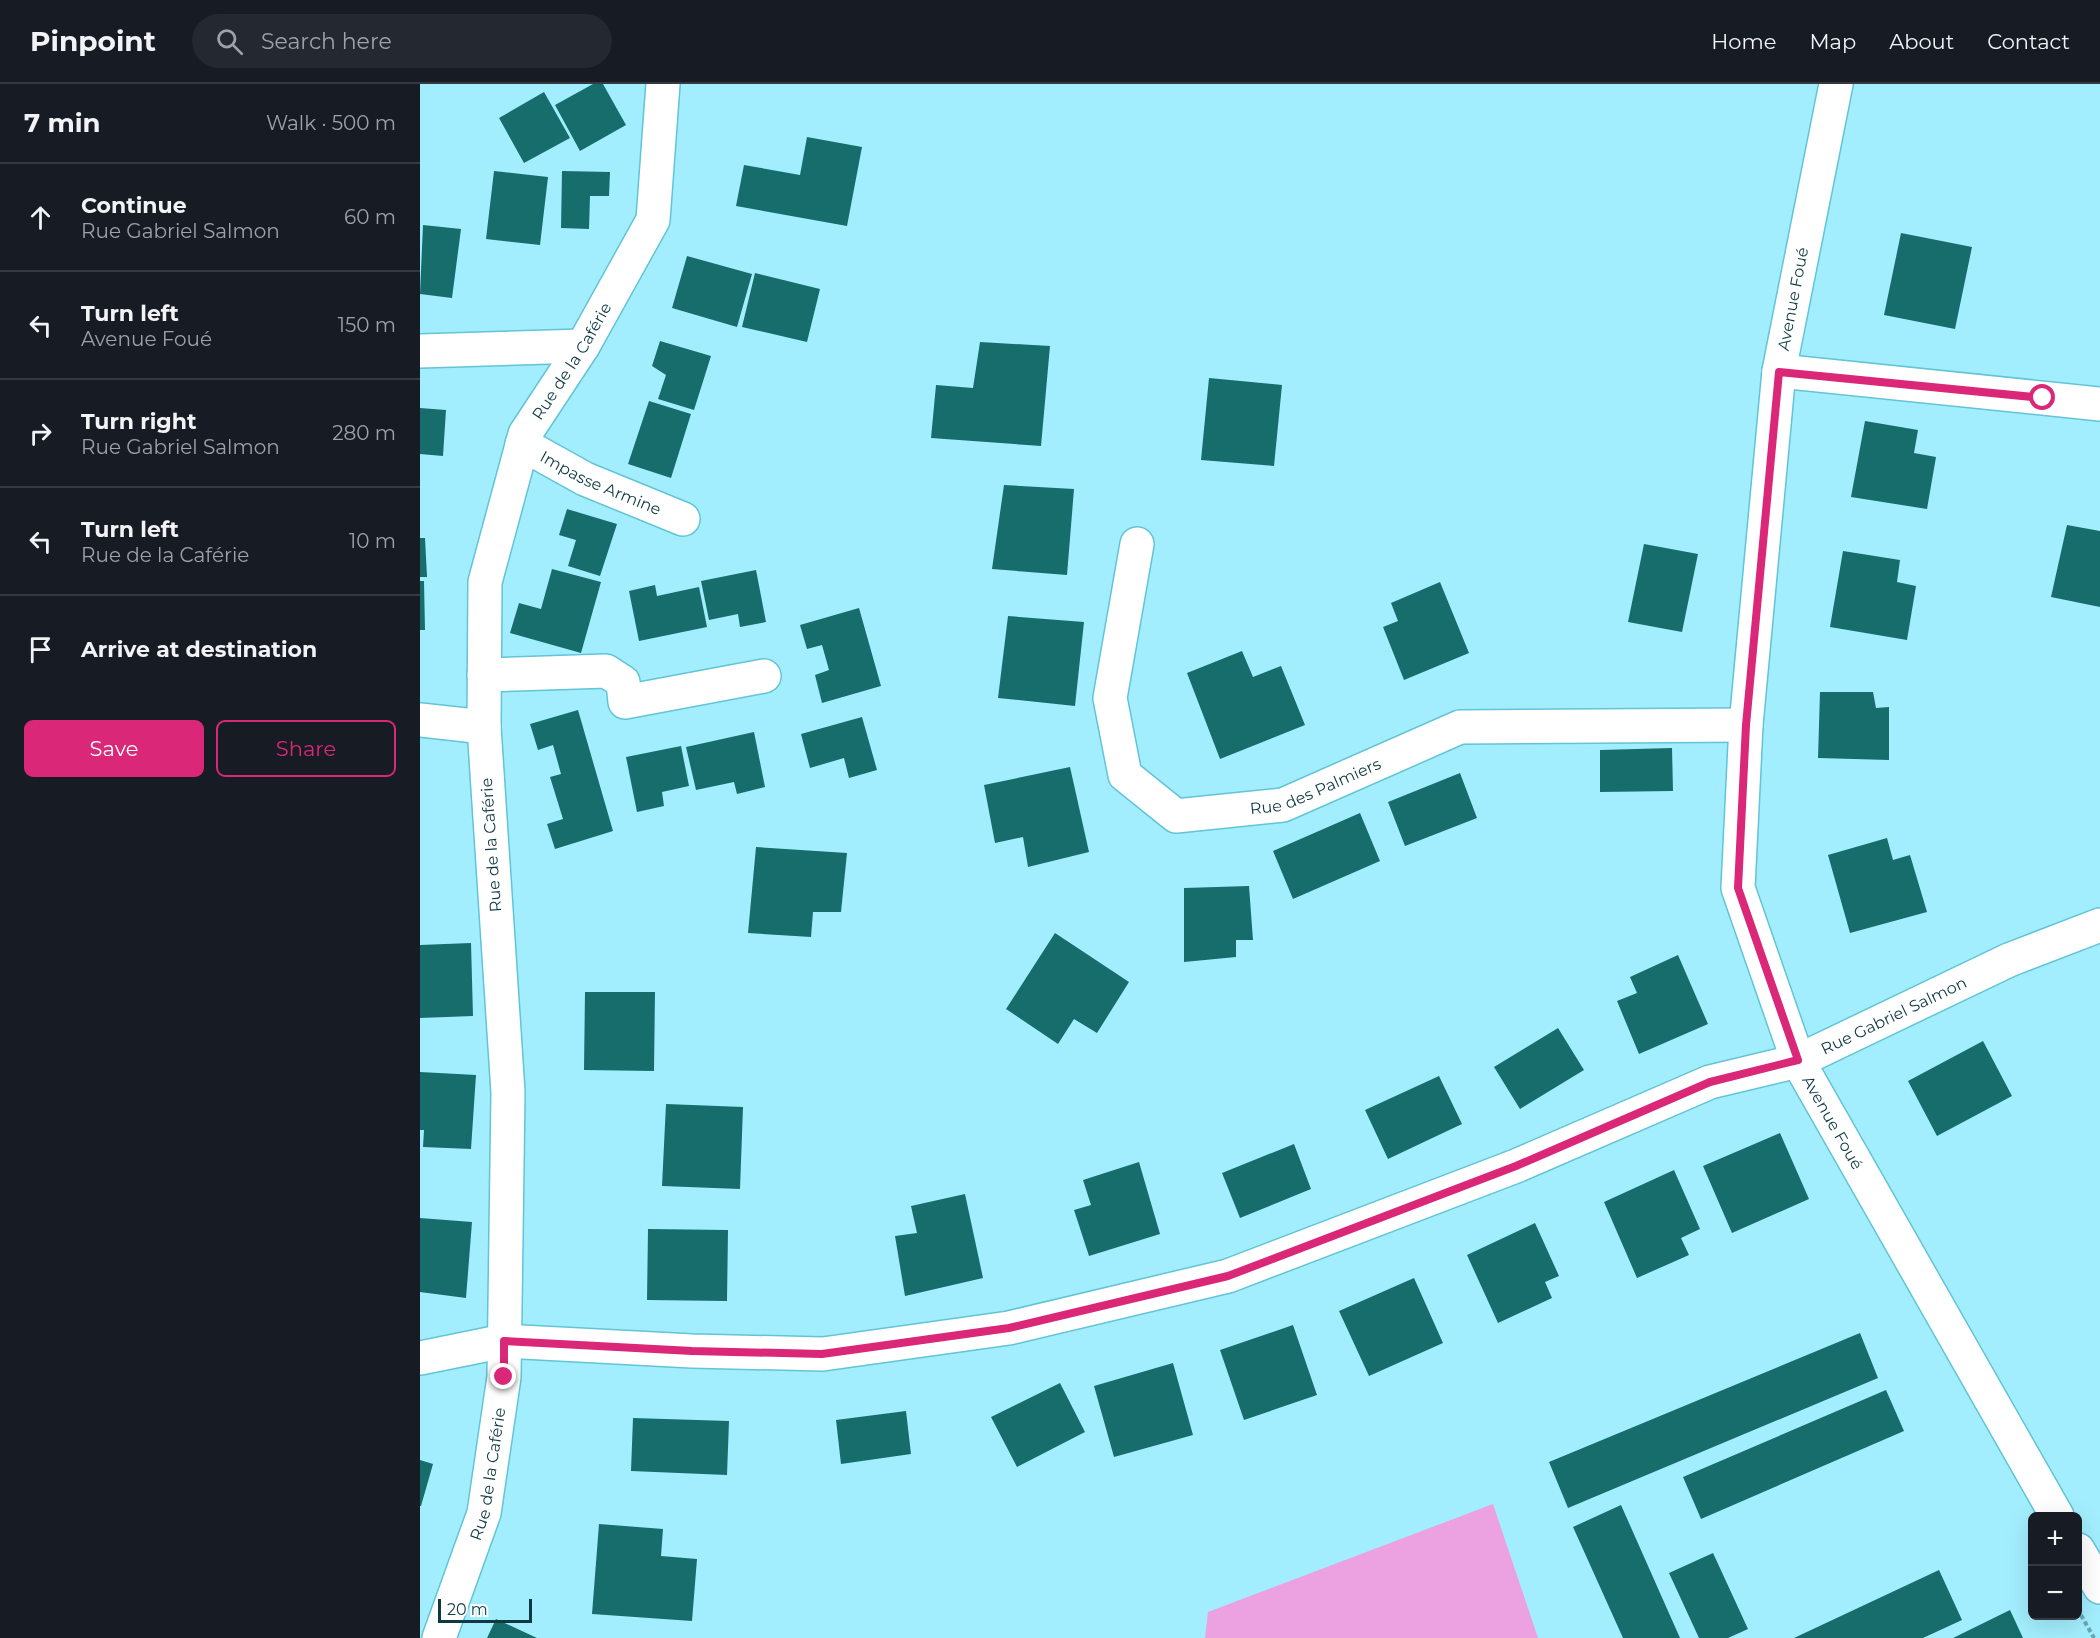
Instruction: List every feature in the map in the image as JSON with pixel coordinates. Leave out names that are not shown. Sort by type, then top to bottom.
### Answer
[{"type":"street","name":"Rue de la Caférie","points":[[439,1638],[484,1513],[504,1377],[508,1092],[484,727],[485,582],[525,434],[583,346],[653,220],[663,84]]},
{"type":"street","name":"Avenue Foué","points":[[1836,84],[1779,372],[1746,725],[1738,888],[1798,1060],[2055,1512]]},
{"type":"street","points":[[420,351],[583,346]]},
{"type":"street","points":[[1779,372],[2100,404]]},
{"type":"street","name":"Impasse Armine","points":[[522,444],[585,479],[683,519]]},
{"type":"street","name":"Rue des Palmiers","points":[[1137,544],[1110,698],[1125,775],[1176,816],[1283,805],[1460,727],[1746,725]]},
{"type":"street","points":[[484,675],[606,671],[623,682],[625,702],[764,676]]},
{"type":"street","points":[[420,720],[484,727]]},
{"type":"street","name":"Rue Gabriel Salmon","points":[[420,1358],[504,1341],[692,1351],[822,1354],[1009,1328],[1228,1276],[1516,1166],[1710,1082],[1798,1060],[2009,960],[2100,925]]},
{"type":"street","points":[[2082,1557],[2100,1587]]},
{"type":"path","points":[[2082,1616],[2094,1638]]},
{"type":"shaded area","points":[[1493,1504],[1538,1638],[1205,1638],[1208,1612]]},
{"type":"building","points":[[593,84],[603,84],[626,125],[580,151],[555,105]]},
{"type":"building","points":[[544,92],[570,138],[524,163],[499,118]]},
{"type":"building","points":[[807,137],[862,147],[847,226],[736,206],[744,165],[800,175]]},
{"type":"building","points":[[494,171],[548,177],[540,245],[486,239]]},
{"type":"building","points":[[562,171],[610,172],[609,196],[590,196],[589,229],[561,228]]},
{"type":"building","points":[[423,225],[461,229],[452,298],[420,294]]},
{"type":"building","points":[[1901,233],[1972,247],[1955,329],[1884,315]]},
{"type":"building","points":[[687,256],[752,274],[737,327],[672,308]]},
{"type":"building","points":[[755,273],[820,289],[807,342],[742,327]]},
{"type":"building","points":[[660,341],[711,356],[694,410],[658,399],[666,375],[652,366]]},
{"type":"building","points":[[980,342],[1050,346],[1041,446],[931,438],[936,385],[973,388]]},
{"type":"building","points":[[1209,378],[1282,385],[1274,466],[1201,460]]},
{"type":"building","points":[[649,401],[691,414],[671,478],[628,464]]},
{"type":"building","points":[[420,408],[446,410],[443,456],[420,454]]},
{"type":"building","points":[[1865,421],[1918,430],[1914,453],[1936,457],[1927,509],[1851,497]]},
{"type":"building","points":[[1004,485],[1074,489],[1067,575],[992,569]]},
{"type":"building","points":[[567,509],[617,524],[600,576],[568,566],[576,540],[559,535]]},
{"type":"building","points":[[2067,525],[2100,531],[2100,607],[2051,597]]},
{"type":"building","points":[[420,538],[425,538],[427,577],[420,577]]},
{"type":"building","points":[[1644,544],[1698,554],[1682,632],[1628,622]]},
{"type":"building","points":[[1843,551],[1900,560],[1897,582],[1916,586],[1907,640],[1830,627]]},
{"type":"building","points":[[552,569],[601,582],[581,653],[510,633],[519,603],[541,609]]},
{"type":"building","points":[[756,570],[766,622],[740,627],[738,614],[709,620],[701,581]]},
{"type":"building","points":[[420,581],[424,581],[425,630],[420,630]]},
{"type":"building","points":[[1440,582],[1469,653],[1404,680],[1383,627],[1398,621],[1391,603]]},
{"type":"building","points":[[655,585],[657,596],[699,587],[707,627],[639,641],[629,591]]},
{"type":"building","points":[[859,608],[881,686],[822,703],[815,675],[829,670],[822,645],[807,649],[800,625]]},
{"type":"building","points":[[1008,616],[1084,622],[1075,706],[998,698]]},
{"type":"building","points":[[1242,651],[1253,677],[1281,666],[1305,725],[1220,759],[1187,673]]},
{"type":"building","points":[[1820,692],[1873,692],[1876,708],[1889,707],[1889,760],[1818,758]]},
{"type":"building","points":[[578,710],[613,831],[555,849],[547,824],[563,819],[550,777],[561,774],[553,745],[538,750],[530,724]]},
{"type":"building","points":[[862,717],[877,770],[849,778],[844,758],[810,768],[801,734]]},
{"type":"building","points":[[754,732],[765,787],[737,794],[734,782],[696,790],[686,747]]},
{"type":"building","points":[[681,746],[689,786],[662,792],[664,806],[637,812],[626,757]]},
{"type":"building","points":[[1672,748],[1673,791],[1600,792],[1600,750]]},
{"type":"building","points":[[1070,767],[1089,852],[1028,867],[1023,837],[995,843],[984,785]]},
{"type":"building","points":[[1460,773],[1477,818],[1405,846],[1388,802]]},
{"type":"building","points":[[1360,813],[1380,861],[1293,899],[1273,851]]},
{"type":"building","points":[[1887,838],[1893,860],[1910,855],[1927,912],[1850,933],[1828,855]]},
{"type":"building","points":[[756,847],[847,853],[841,912],[813,912],[811,937],[748,933]]},
{"type":"building","points":[[1249,886],[1253,940],[1236,940],[1236,957],[1184,962],[1184,888]]},
{"type":"building","points":[[1055,933],[1129,982],[1097,1033],[1074,1019],[1058,1044],[1006,1009]]},
{"type":"building","points":[[471,943],[473,1016],[420,1018],[420,945]]},
{"type":"building","points":[[1678,955],[1708,1024],[1639,1054],[1617,1001],[1637,993],[1630,977]]},
{"type":"building","points":[[585,992],[655,992],[654,1071],[584,1070]]},
{"type":"building","points":[[1558,1028],[1584,1070],[1520,1109],[1494,1067]]},
{"type":"building","points":[[1983,1041],[2012,1096],[1937,1136],[1908,1081]]},
{"type":"building","points":[[420,1072],[476,1075],[471,1149],[423,1147],[424,1130],[420,1130]]},
{"type":"building","points":[[1439,1076],[1462,1124],[1388,1159],[1365,1110]]},
{"type":"building","points":[[666,1104],[743,1107],[740,1189],[662,1186]]},
{"type":"building","points":[[1780,1133],[1809,1199],[1732,1233],[1703,1166]]},
{"type":"building","points":[[1294,1144],[1311,1189],[1240,1218],[1222,1173]]},
{"type":"building","points":[[1139,1162],[1160,1234],[1089,1256],[1074,1210],[1091,1205],[1083,1180]]},
{"type":"building","points":[[1674,1170],[1700,1229],[1681,1238],[1689,1255],[1637,1278],[1604,1202]]},
{"type":"building","points":[[965,1194],[983,1278],[905,1296],[895,1236],[917,1233],[911,1206]]},
{"type":"building","points":[[420,1218],[472,1222],[466,1298],[420,1292]]},
{"type":"building","points":[[1535,1223],[1559,1276],[1545,1282],[1552,1298],[1498,1323],[1467,1255]]},
{"type":"building","points":[[648,1229],[728,1230],[727,1301],[647,1300]]},
{"type":"building","points":[[1414,1278],[1443,1343],[1369,1376],[1339,1311]]},
{"type":"building","points":[[1293,1325],[1317,1395],[1244,1420],[1220,1350]]},
{"type":"building","points":[[1860,1333],[1878,1378],[1568,1508],[1549,1462]]},
{"type":"building","points":[[1173,1363],[1193,1435],[1114,1457],[1094,1386]]},
{"type":"building","points":[[1060,1383],[1085,1432],[1017,1467],[991,1417]]},
{"type":"building","points":[[1886,1390],[1904,1431],[1701,1519],[1683,1477]]},
{"type":"building","points":[[906,1411],[911,1454],[841,1464],[836,1420]]},
{"type":"building","points":[[633,1418],[729,1421],[727,1475],[631,1471]]},
{"type":"building","points":[[420,1460],[433,1464],[421,1506],[420,1506]]},
{"type":"building","points":[[1621,1505],[1680,1638],[1623,1638],[1573,1527]]},
{"type":"building","points":[[599,1524],[663,1529],[661,1556],[697,1559],[692,1621],[592,1614]]},
{"type":"building","points":[[1713,1553],[1748,1629],[1728,1638],[1699,1638],[1669,1573]]},
{"type":"building","points":[[1939,1570],[1962,1620],[1923,1638],[1794,1638]]},
{"type":"building","points":[[2010,1610],[2023,1638],[1953,1638]]},
{"type":"building","points":[[496,1619],[537,1638],[487,1638]]},
{"type":"route","points":[[504,1377],[504,1341],[692,1351],[822,1354],[1009,1328],[1228,1276],[1516,1166],[1710,1082],[1798,1060],[1738,888],[1746,725],[1779,372],[2043,398]]}]
